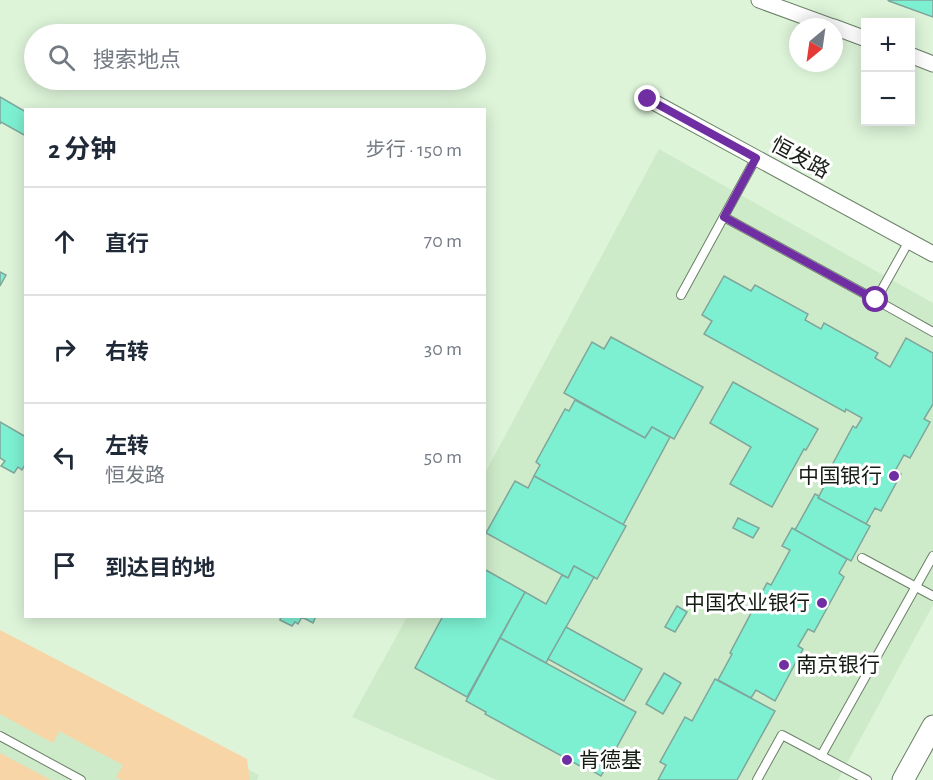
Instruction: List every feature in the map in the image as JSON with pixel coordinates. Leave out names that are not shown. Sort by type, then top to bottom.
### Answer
[{"type":"main road","points":[[903,780],[933,726]]},
{"type":"street","points":[[759,0],[808,18]]},
{"type":"street","points":[[843,31],[861,37]]},
{"type":"street","points":[[915,57],[933,64]]},
{"type":"street","name":"恒发路","points":[[648,99],[933,254]]},
{"type":"lane","points":[[681,295],[756,158]]},
{"type":"lane","points":[[724,217],[933,332]]},
{"type":"lane","points":[[876,300],[909,241]]},
{"type":"lane","points":[[821,756],[933,556]]},
{"type":"lane","points":[[862,558],[933,596]]},
{"type":"lane","points":[[757,780],[782,735],[867,780]]},
{"type":"lane","points":[[0,736],[81,780]]},
{"type":"shaded area","points":[[659,149],[933,303],[933,605],[838,780],[497,780],[352,717],[406,618],[486,618],[486,471]]},
{"type":"shaded area","points":[[0,630],[247,759],[250,780],[121,780],[116,777],[123,765],[59,731],[53,743],[0,714]]},
{"type":"shaded area","points":[[0,639],[259,775],[257,780],[0,780]]},
{"type":"shaded area","points":[[0,753],[51,780],[0,780]]},
{"type":"building","points":[[933,0],[933,17],[889,1]]},
{"type":"building","points":[[0,97],[24,111],[24,135],[1,122],[0,124]]},
{"type":"building","points":[[0,272],[6,275],[0,286]]},
{"type":"building","points":[[724,276],[751,291],[755,285],[808,314],[805,320],[821,329],[824,323],[878,353],[875,358],[890,367],[906,338],[933,353],[933,404],[924,419],[930,422],[910,458],[904,455],[895,471],[901,474],[881,511],[875,508],[866,524],[818,498],[827,481],[824,480],[853,426],[856,428],[862,418],[846,409],[845,412],[704,334],[712,321],[702,315]]},
{"type":"building","points":[[611,337],[703,387],[674,439],[652,427],[645,438],[564,393],[592,342],[604,349]]},
{"type":"building","points":[[733,382],[818,429],[806,450],[804,449],[772,507],[730,484],[751,447],[710,423]]},
{"type":"building","points":[[575,400],[645,438],[652,427],[670,437],[623,525],[534,476],[540,465],[536,462],[565,409],[569,411]]},
{"type":"building","points":[[0,422],[24,436],[24,466],[22,470],[18,467],[14,473],[1,466],[5,461],[0,458]]},
{"type":"building","points":[[534,476],[626,526],[597,579],[574,566],[568,578],[486,533],[515,481],[528,488]]},
{"type":"building","points":[[815,494],[819,496],[818,498],[870,526],[851,561],[795,530]]},
{"type":"building","points":[[738,518],[759,528],[753,538],[733,528]]},
{"type":"building","points":[[792,528],[847,559],[839,573],[844,577],[814,632],[808,629],[798,646],[803,649],[775,701],[756,690],[751,698],[718,680],[767,583],[771,585],[790,550],[782,546]]},
{"type":"building","points":[[574,566],[594,577],[546,663],[500,638],[525,592],[546,604],[562,575],[568,578]]},
{"type":"building","points":[[486,570],[525,592],[467,697],[415,668],[442,618],[486,618]]},
{"type":"building","points":[[677,606],[687,612],[675,632],[665,627]]},
{"type":"building","points":[[280,618],[301,618],[298,624],[295,622],[292,626],[280,620]]},
{"type":"building","points":[[304,618],[315,618],[313,623]]},
{"type":"building","points":[[566,627],[642,669],[624,701],[548,659]]},
{"type":"building","points":[[500,638],[636,712],[601,776],[485,714],[486,712],[466,701]]},
{"type":"building","points":[[664,673],[681,683],[663,714],[646,704]]},
{"type":"building","points":[[715,679],[775,711],[737,780],[658,780],[666,765],[660,762],[685,717],[692,721]]},
{"type":"place","name":"中国银行","points":[[894,476]]},
{"type":"place","name":"中国农业银行","points":[[822,603]]},
{"type":"place","name":"南京银行","points":[[784,665]]},
{"type":"place","name":"肯德基","points":[[567,760]]},
{"type":"route","points":[[648,99],[756,158],[724,217],[876,300]]}]
